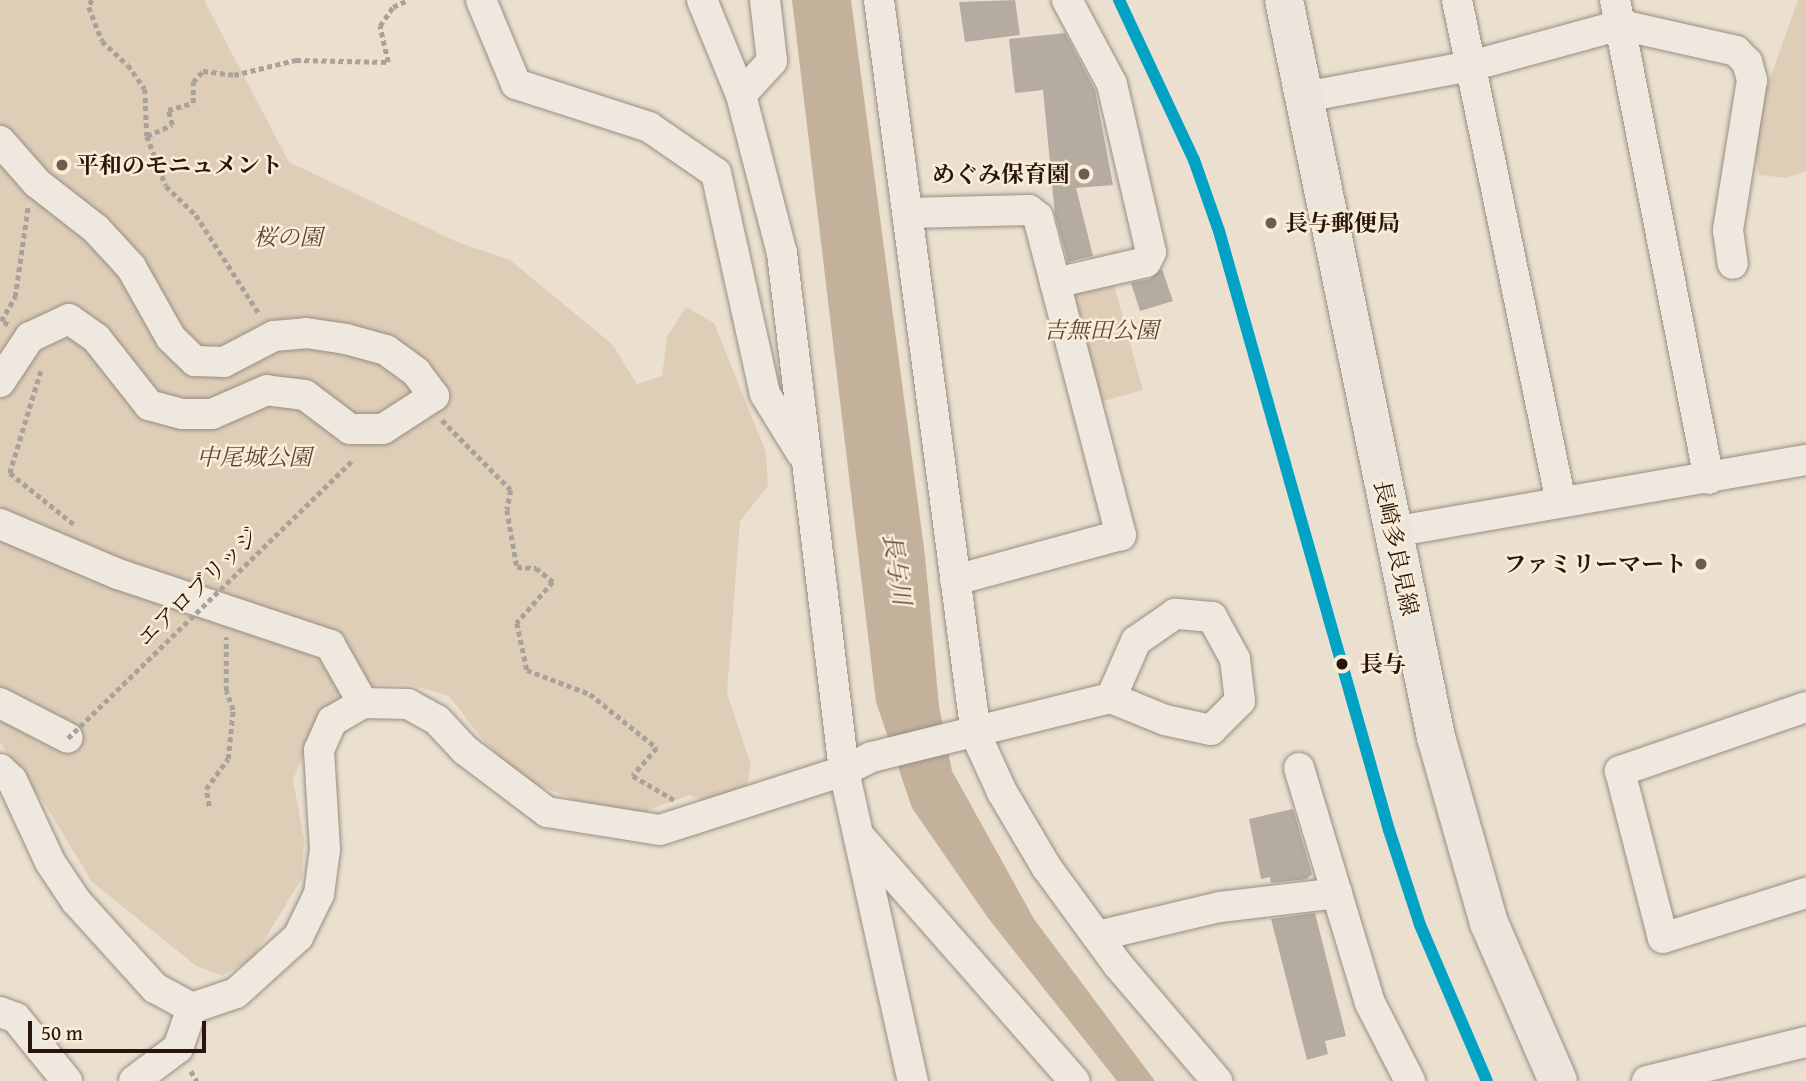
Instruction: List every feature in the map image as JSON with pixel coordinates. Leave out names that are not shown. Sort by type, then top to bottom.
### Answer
[{"type":"main road","name":"長崎多良見線","points":[[1284,0],[1436,737],[1489,923],[1558,1081]]},
{"type":"street","points":[[481,0],[516,84],[649,127],[716,173],[765,394],[807,461]]},
{"type":"street","points":[[702,0],[741,95],[782,253],[844,771],[860,837],[906,1077]]},
{"type":"street","points":[[741,95],[772,61],[765,0]]},
{"type":"street","points":[[879,0],[976,735],[1002,792],[1047,868],[1097,936],[1217,1081]]},
{"type":"street","points":[[1055,283],[1146,262],[1151,252],[1112,84],[1067,0]]},
{"type":"street","points":[[1457,0],[1561,502]]},
{"type":"street","points":[[1304,97],[1471,66],[1618,12],[1736,51],[1747,62],[1752,80],[1728,230],[1733,264]]},
{"type":"street","points":[[1618,12],[1709,479]]},
{"type":"street","points":[[0,141],[37,183],[96,229],[131,267],[171,338],[195,361],[224,362],[274,336],[306,333],[386,350],[416,372],[433,396],[383,429],[350,429],[305,395],[267,390],[212,414],[182,414],[149,405],[96,338],[69,319],[30,337],[0,382]]},
{"type":"street","points":[[907,213],[1028,210],[1038,217],[1121,535],[955,580]]},
{"type":"street","points":[[1393,533],[1806,460]]},
{"type":"street","points":[[0,524],[118,574],[230,608],[330,645],[363,703]]},
{"type":"street","points":[[0,769],[12,780],[50,862],[76,901],[155,988],[192,1008],[236,993],[298,936],[319,894],[325,849],[318,750],[332,721],[363,703],[408,704],[437,720],[465,750],[547,812],[660,830],[844,771],[872,758],[976,735],[1111,698],[1165,720],[1211,730],[1240,701],[1235,659],[1212,617],[1175,614],[1136,642],[1111,698]]},
{"type":"street","points":[[0,703],[68,738]]},
{"type":"street","points":[[1806,707],[1620,771],[1663,938],[1806,893]]},
{"type":"street","points":[[1299,768],[1370,1003],[1410,1081]]},
{"type":"street","points":[[860,837],[1074,1081]]},
{"type":"street","points":[[1097,936],[1220,906],[1337,893]]},
{"type":"street","points":[[134,1081],[178,1048],[192,1008]]},
{"type":"street","points":[[0,1012],[16,1018],[66,1081]]},
{"type":"street","points":[[1647,1081],[1692,1074],[1806,1042]]},
{"type":"path","points":[[92,0],[89,7],[102,41],[128,65],[145,89],[147,136],[166,186],[197,215],[274,336]]},
{"type":"path","points":[[147,136],[172,125],[168,110],[193,103],[193,82],[203,71],[234,75],[296,60],[388,62],[380,26],[393,7],[408,0]]},
{"type":"path","points":[[37,183],[23,218],[15,297],[1,321],[30,337],[43,348],[43,365],[10,473],[81,529]]},
{"type":"path","points":[[424,402],[512,490],[507,510],[517,567],[536,568],[554,582],[517,623],[527,670],[590,694],[657,748],[633,776],[667,794],[694,817]]},
{"type":"path","name":"エアロブリッジ","points":[[68,738],[353,460]]},
{"type":"path","points":[[209,806],[206,789],[228,758],[233,710],[226,691],[224,646],[230,608]]},
{"type":"green space","name":"中尾城公園","points":[[0,0],[204,0],[289,162],[455,241],[510,260],[612,344],[637,384],[662,376],[667,337],[686,307],[714,323],[766,452],[768,486],[740,521],[727,693],[751,765],[747,785],[706,802],[690,795],[624,819],[522,779],[483,740],[449,696],[408,684],[367,685],[312,733],[293,780],[304,839],[302,878],[254,957],[222,976],[195,965],[92,882],[48,809],[0,743]]},
{"type":"green space","points":[[1798,0],[1806,0],[1806,171],[1786,178],[1759,175],[1751,132]]},
{"type":"green space","name":"吉無田公園","points":[[1112,278],[1143,390],[1096,403],[1064,291]]},
{"type":"water","name":"長与川","points":[[792,0],[851,0],[925,556],[939,706],[952,771],[1034,919],[1155,1081],[1117,1081],[988,918],[912,808],[876,702]]},
{"type":"building","points":[[1015,0],[1020,35],[965,42],[959,2]]},
{"type":"building","points":[[1065,33],[1095,90],[1113,185],[1076,188],[1093,256],[1068,262],[1055,215],[1043,90],[1015,93],[1009,39]]},
{"type":"building","points":[[1162,269],[1173,301],[1140,311],[1131,283],[1150,279]]},
{"type":"building","points":[[1293,809],[1312,874],[1307,879],[1271,883],[1270,877],[1261,879],[1249,819]]},
{"type":"building","points":[[1315,913],[1346,1036],[1325,1041],[1328,1054],[1307,1060],[1271,919]]},
{"type":"transit line","points":[[1119,0],[1194,160],[1219,231],[1389,830],[1420,925],[1487,1081]]},
{"type":"place","name":"平和のモニュメント","points":[[62,165]]},
{"type":"place","name":"めぐみ保育園","points":[[1084,174]]},
{"type":"place","name":"長与郵便局","points":[[1271,223]]},
{"type":"place","name":"ファミリーマート","points":[[1701,564]]},
{"type":"place","name":"長与","points":[[1342,664]]},
{"type":"park label","name":"桜の園","points":[[288,237]]}]
